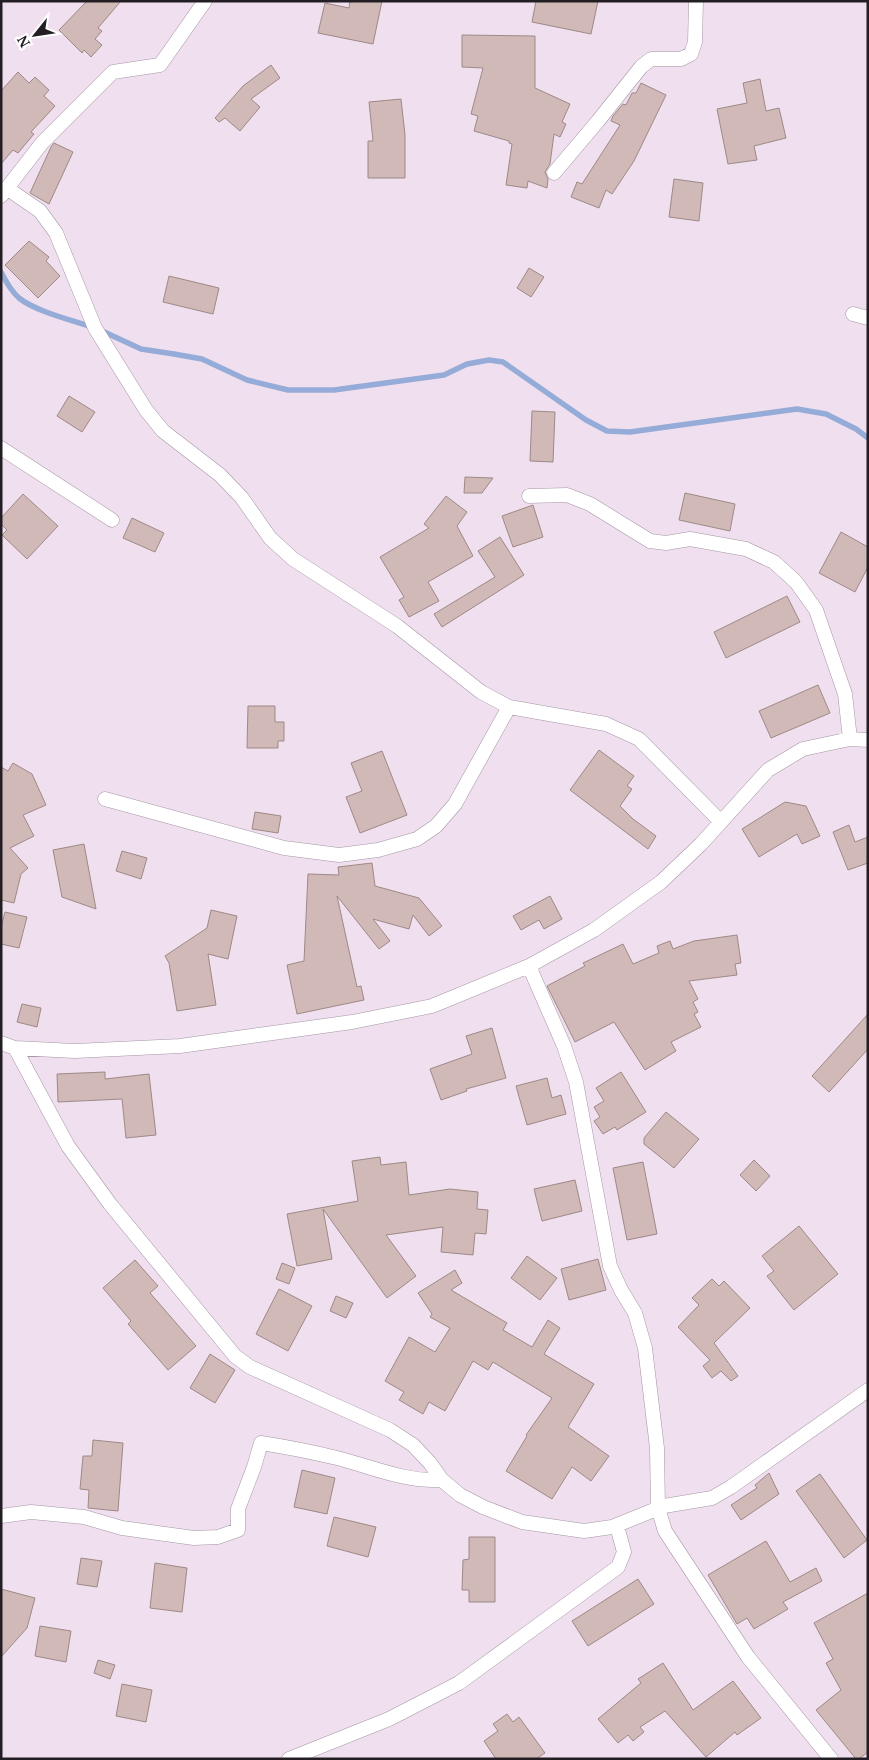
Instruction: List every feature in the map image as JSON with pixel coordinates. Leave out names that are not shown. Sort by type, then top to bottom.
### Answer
[{"type":"street","points":[[205,1],[160,65],[113,72],[42,143],[5,192],[40,211],[56,233],[95,328],[146,410],[163,431],[220,475],[242,498],[270,538],[293,559],[397,626],[481,692],[510,707],[606,724],[639,739],[720,820]]},
{"type":"street","points":[[554,173],[641,67],[651,60],[681,58],[691,54],[696,42],[696,1]]},
{"type":"street","points":[[853,314],[868,318]]},
{"type":"street","points":[[1,448],[112,520]]},
{"type":"street","points":[[529,496],[566,495],[590,504],[650,541],[666,543],[690,539],[746,549],[774,562],[796,582],[816,610],[845,694],[850,739]]},
{"type":"street","points":[[105,799],[284,848],[338,854],[378,850],[417,839],[436,826],[455,804],[510,707]]},
{"type":"street","points":[[1,1043],[15,1048],[75,1050],[180,1046],[352,1022],[432,1006],[529,966],[594,930],[661,882],[701,844],[720,820],[768,770],[803,749],[850,739],[868,740]]},
{"type":"street","points":[[529,966],[564,1046],[576,1082],[610,1266],[621,1290],[635,1313],[645,1348],[657,1448],[658,1508],[665,1531],[748,1657],[832,1759]]},
{"type":"street","points":[[15,1048],[68,1146],[110,1204],[235,1356],[250,1367],[390,1430],[414,1445],[442,1480],[460,1495],[483,1507],[522,1522],[584,1531],[617,1526],[658,1508],[712,1498],[731,1487],[868,1390]]},
{"type":"street","points":[[1,1516],[31,1512],[84,1516],[122,1528],[158,1534],[194,1538],[218,1537],[238,1530],[238,1509],[261,1443],[329,1456],[398,1477],[428,1481],[442,1480]]},
{"type":"street","points":[[289,1759],[389,1719],[459,1683],[618,1567],[624,1552],[617,1526]]},
{"type":"building","points":[[87,1],[121,1],[98,28],[102,31],[95,39],[102,45],[91,57],[84,50],[82,53],[59,30]]},
{"type":"building","points":[[350,1],[382,1],[373,44],[318,33],[325,3],[349,8]]},
{"type":"building","points":[[536,1],[598,1],[591,34],[532,22]]},
{"type":"building","points":[[462,35],[535,36],[535,88],[570,104],[562,122],[566,124],[560,137],[554,134],[550,164],[545,172],[548,179],[547,188],[528,181],[527,188],[506,185],[512,144],[509,141],[474,131],[478,116],[471,114],[483,68],[462,67]]},
{"type":"building","points":[[271,65],[280,78],[251,99],[260,107],[240,131],[225,118],[219,122],[215,118],[243,86]]},
{"type":"building","points":[[18,72],[29,83],[35,77],[49,90],[44,96],[55,106],[31,132],[34,134],[18,153],[13,150],[1,164],[1,91]]},
{"type":"building","points":[[760,79],[766,111],[779,108],[786,138],[754,146],[757,160],[728,164],[717,109],[747,103],[743,83]]},
{"type":"building","points":[[641,83],[666,95],[634,161],[612,194],[606,190],[599,208],[571,197],[577,182],[582,184],[620,125],[611,121],[613,116],[623,104],[626,105],[632,93],[636,93]]},
{"type":"building","points":[[401,99],[405,135],[405,178],[368,178],[368,141],[373,141],[369,102]]},
{"type":"building","points":[[54,143],[73,152],[49,204],[30,193]]},
{"type":"building","points":[[674,179],[703,183],[699,221],[669,217]]},
{"type":"building","points":[[29,241],[49,257],[46,261],[60,276],[38,298],[5,265]]},
{"type":"building","points":[[529,268],[544,277],[531,297],[517,288]]},
{"type":"building","points":[[169,276],[219,288],[213,314],[163,302]]},
{"type":"building","points":[[69,396],[95,412],[82,432],[57,416]]},
{"type":"building","points":[[532,411],[555,412],[553,462],[530,461]]},
{"type":"building","points":[[465,477],[493,478],[482,493],[464,493]]},
{"type":"building","points":[[685,493],[735,504],[730,531],[679,520]]},
{"type":"building","points":[[23,494],[58,526],[27,559],[2,535],[7,530],[1,524],[1,518]]},
{"type":"building","points":[[446,496],[467,512],[457,526],[473,556],[428,582],[439,601],[409,617],[399,600],[404,597],[380,557],[429,528],[424,524]]},
{"type":"building","points":[[533,505],[543,537],[513,547],[502,516]]},
{"type":"building","points":[[132,518],[164,533],[155,552],[123,538]]},
{"type":"building","points":[[841,532],[868,547],[868,567],[855,592],[819,573]]},
{"type":"building","points":[[500,537],[524,575],[442,627],[434,614],[495,577],[478,551]]},
{"type":"building","points":[[787,596],[800,622],[726,658],[714,632]]},
{"type":"building","points":[[818,685],[830,713],[771,738],[759,711]]},
{"type":"building","points":[[248,706],[275,706],[275,722],[284,722],[284,741],[278,741],[278,748],[247,748]]},
{"type":"building","points":[[599,750],[634,776],[627,786],[632,789],[620,806],[633,819],[656,836],[648,849],[570,790]]},
{"type":"building","points":[[382,751],[407,815],[360,833],[346,797],[362,791],[351,763]]},
{"type":"building","points":[[13,763],[32,774],[46,805],[23,815],[34,836],[10,848],[28,868],[21,874],[14,903],[1,900],[1,767],[8,771]]},
{"type":"building","points":[[785,802],[806,806],[820,836],[802,844],[797,834],[759,857],[742,829]]},
{"type":"building","points":[[255,812],[281,816],[278,833],[252,829]]},
{"type":"building","points":[[849,825],[855,842],[868,837],[868,863],[848,870],[833,832]]},
{"type":"building","points":[[84,844],[96,909],[62,897],[53,850]]},
{"type":"building","points":[[122,851],[147,858],[141,879],[116,871]]},
{"type":"building","points":[[372,863],[375,886],[419,898],[442,926],[429,936],[413,915],[409,929],[373,919],[390,941],[379,949],[337,896],[357,987],[361,986],[364,1000],[297,1014],[287,965],[304,961],[308,874],[339,875],[338,867]]},
{"type":"building","points":[[550,896],[562,919],[544,929],[539,920],[521,930],[513,916]]},
{"type":"building","points":[[211,910],[237,916],[228,959],[208,954],[216,1005],[177,1011],[169,963],[165,956],[207,928]]},
{"type":"building","points":[[5,912],[27,917],[19,948],[1,944],[1,927]]},
{"type":"building","points":[[737,935],[741,963],[735,964],[737,975],[689,981],[698,999],[693,1002],[698,1012],[694,1014],[701,1027],[671,1042],[676,1051],[645,1070],[614,1022],[575,1042],[547,986],[585,966],[583,963],[623,944],[633,964],[659,953],[657,946],[670,941],[673,949],[694,941]]},
{"type":"building","points":[[22,1004],[41,1008],[37,1027],[17,1022]]},
{"type":"building","points":[[868,1014],[868,1049],[829,1092],[812,1076]]},
{"type":"building","points":[[492,1028],[506,1078],[466,1089],[467,1091],[441,1100],[430,1069],[472,1054],[466,1036]]},
{"type":"building","points":[[105,1072],[105,1079],[149,1074],[156,1135],[126,1138],[122,1099],[58,1102],[57,1074]]},
{"type":"building","points":[[621,1072],[646,1112],[617,1130],[615,1127],[603,1134],[594,1121],[600,1117],[594,1107],[604,1101],[596,1088]]},
{"type":"building","points":[[547,1078],[552,1098],[561,1095],[566,1114],[527,1125],[516,1086]]},
{"type":"building","points":[[666,1112],[699,1139],[674,1168],[644,1144],[644,1138]]},
{"type":"building","points":[[380,1157],[381,1165],[406,1162],[409,1195],[450,1189],[478,1192],[477,1209],[488,1210],[486,1234],[475,1233],[473,1255],[441,1252],[443,1227],[386,1235],[416,1276],[387,1298],[323,1209],[332,1259],[297,1266],[287,1214],[358,1201],[352,1161]]},
{"type":"building","points":[[754,1160],[770,1176],[756,1191],[740,1175]]},
{"type":"building","points":[[643,1162],[657,1234],[627,1240],[613,1168]]},
{"type":"building","points":[[575,1180],[582,1211],[542,1221],[534,1189]]},
{"type":"building","points":[[799,1226],[838,1274],[794,1310],[767,1276],[774,1271],[762,1256]]},
{"type":"building","points":[[527,1256],[557,1278],[540,1300],[511,1278]]},
{"type":"building","points":[[598,1259],[606,1290],[569,1300],[561,1269]]},
{"type":"building","points":[[135,1260],[158,1286],[150,1293],[196,1346],[168,1370],[128,1324],[131,1321],[103,1288]]},
{"type":"building","points":[[282,1263],[295,1268],[289,1284],[276,1279]]},
{"type":"building","points":[[455,1270],[462,1283],[451,1290],[507,1323],[503,1330],[532,1347],[548,1320],[560,1328],[544,1354],[594,1384],[568,1427],[609,1456],[591,1481],[572,1467],[552,1499],[506,1471],[526,1435],[552,1398],[493,1362],[488,1370],[473,1361],[445,1411],[429,1402],[423,1414],[399,1400],[404,1392],[385,1381],[409,1337],[435,1352],[450,1328],[430,1317],[432,1314],[418,1293]]},
{"type":"building","points":[[712,1279],[719,1286],[724,1281],[750,1308],[714,1343],[738,1376],[731,1381],[721,1371],[712,1378],[703,1366],[710,1360],[678,1327],[699,1305],[692,1298]]},
{"type":"building","points":[[279,1289],[312,1306],[288,1351],[256,1334]]},
{"type":"building","points":[[336,1296],[353,1303],[346,1318],[330,1311]]},
{"type":"building","points":[[210,1354],[235,1370],[215,1403],[190,1388]]},
{"type":"building","points":[[93,1440],[123,1443],[118,1511],[88,1508],[89,1490],[80,1489],[83,1456],[92,1456]]},
{"type":"building","points":[[302,1470],[335,1478],[327,1514],[294,1507]]},
{"type":"building","points":[[769,1473],[779,1494],[741,1520],[731,1505],[757,1488],[755,1485]]},
{"type":"building","points":[[820,1474],[867,1540],[844,1558],[796,1491]]},
{"type":"building","points":[[334,1517],[376,1527],[368,1557],[327,1546]]},
{"type":"building","points":[[469,1537],[495,1537],[495,1602],[469,1602],[469,1590],[462,1590],[463,1560],[469,1559]]},
{"type":"building","points":[[766,1541],[790,1582],[816,1568],[822,1581],[783,1602],[788,1609],[754,1629],[747,1618],[737,1624],[708,1575]]},
{"type":"building","points":[[81,1558],[102,1561],[97,1587],[77,1584]]},
{"type":"building","points":[[155,1563],[187,1568],[182,1612],[150,1608]]},
{"type":"building","points":[[638,1579],[654,1604],[588,1646],[572,1621]]},
{"type":"building","points":[[1,1589],[35,1598],[27,1628],[1,1657]]},
{"type":"building","points":[[868,1593],[868,1752],[859,1759],[856,1759],[816,1710],[841,1690],[826,1663],[833,1659],[814,1623]]},
{"type":"building","points":[[40,1626],[71,1631],[66,1662],[35,1656]]},
{"type":"building","points":[[98,1660],[115,1665],[110,1679],[94,1673]]},
{"type":"building","points":[[663,1663],[693,1710],[733,1681],[761,1718],[737,1735],[735,1732],[706,1757],[665,1711],[640,1727],[644,1732],[633,1741],[628,1735],[618,1743],[598,1719],[641,1683],[638,1679]]},
{"type":"building","points":[[122,1684],[152,1690],[146,1722],[116,1716]]},
{"type":"building","points":[[507,1714],[513,1722],[519,1717],[545,1753],[536,1759],[496,1759],[484,1741],[498,1731],[493,1724]]},
{"type":"waterway","points":[[1,272],[14,293],[26,303],[54,315],[92,327]]},
{"type":"waterway","points":[[100,330],[141,349],[202,359],[247,380],[288,390],[334,390],[444,375],[467,364],[489,360],[503,362],[586,420],[607,431],[630,432],[797,409],[826,414],[856,429],[868,438]]}]
